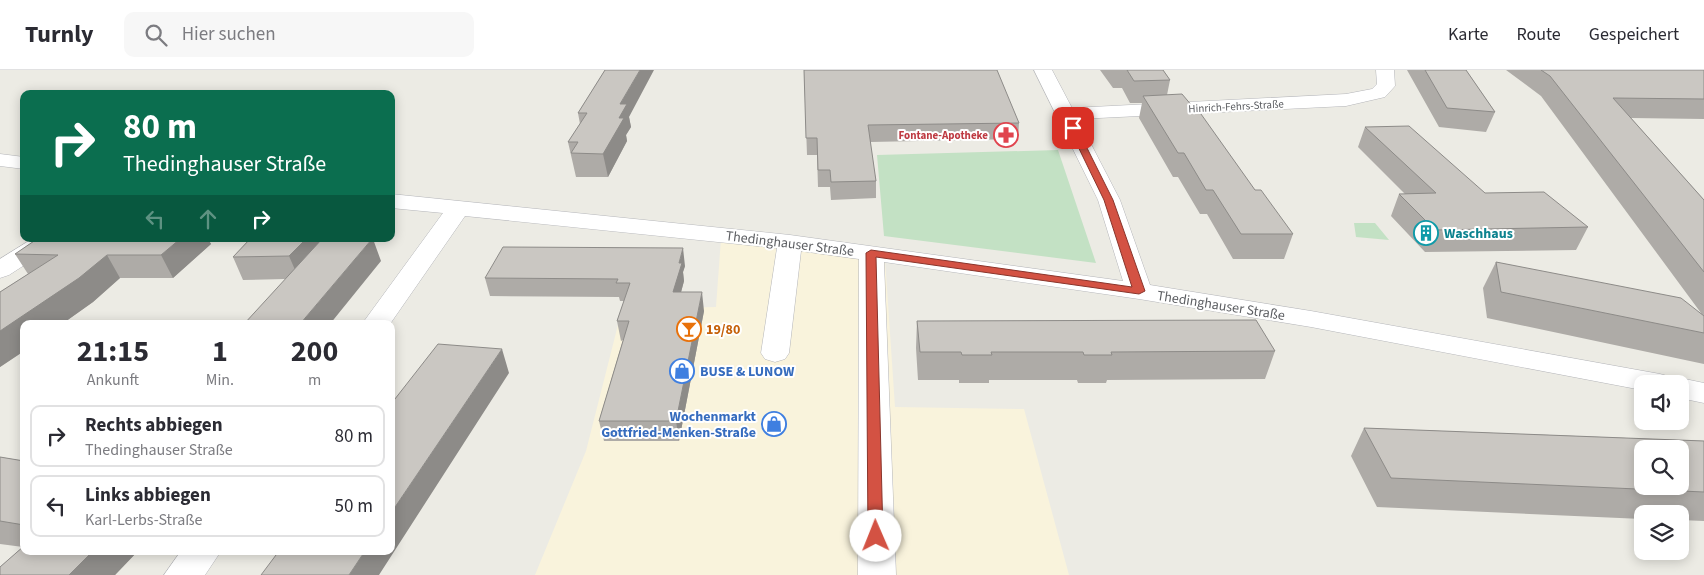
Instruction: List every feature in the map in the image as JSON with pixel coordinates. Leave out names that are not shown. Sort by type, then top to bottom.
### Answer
[{"type":"street","points":[[1043,70],[1109,200],[1139,291]]},
{"type":"street","name":"Hinrich-Fehrs-Straße","points":[[1066,114],[1345,100],[1378,93],[1386,86],[1384,70]]},
{"type":"street","points":[[0,160],[20,162]]},
{"type":"street","name":"Thedinghauser Straße","points":[[395,201],[790,242],[1139,291],[1311,319],[1634,379]]},
{"type":"street","points":[[379,320],[459,208]]},
{"type":"street","points":[[0,270],[43,242]]},
{"type":"street","points":[[775,354],[790,242]]},
{"type":"street","points":[[871,253],[877,575]]},
{"type":"street","points":[[1689,390],[1704,393]]},
{"type":"street","points":[[184,575],[200,555]]},
{"type":"shaded area","points":[[721,239],[885,259],[895,407],[1024,409],[1069,575],[535,575],[586,451],[622,309],[716,307]]},
{"type":"green space","points":[[1058,150],[1096,263],[884,236],[877,155]]},
{"type":"green space","points":[[1354,223],[1375,223],[1389,240],[1356,237]]},
{"type":"building","points":[[605,70],[640,70],[620,104],[627,104],[619,118],[624,118],[603,154],[571,153],[578,142],[568,142],[587,113],[578,113]]},
{"type":"building","points":[[804,70],[997,70],[1019,123],[868,125],[876,181],[831,182],[830,170],[818,170],[817,138],[806,138]]},
{"type":"building","points":[[1127,70],[1163,70],[1170,80],[1134,81]]},
{"type":"building","points":[[1425,70],[1466,70],[1495,112],[1447,108]]},
{"type":"building","points":[[1541,70],[1704,70],[1704,99],[1613,98],[1704,200],[1704,272],[1550,76]]},
{"type":"building","points":[[1182,94],[1193,107],[1196,107],[1255,190],[1261,190],[1293,234],[1241,234],[1213,190],[1206,190],[1184,153],[1178,153],[1143,96]]},
{"type":"building","points":[[1409,126],[1485,193],[1544,192],[1588,227],[1435,230],[1399,194],[1436,193],[1365,127]]},
{"type":"building","points":[[33,242],[176,242],[161,255],[107,255],[79,278],[0,331],[0,292],[58,255],[15,254]]},
{"type":"building","points":[[247,242],[303,242],[289,256],[233,257]]},
{"type":"building","points":[[319,242],[369,242],[303,320],[248,320]]},
{"type":"building","points":[[503,247],[683,248],[679,263],[682,263],[673,292],[702,292],[676,421],[599,421],[629,321],[617,321],[630,283],[616,283],[618,279],[485,278]]},
{"type":"building","points":[[1496,262],[1681,298],[1704,316],[1704,333],[1501,292]]},
{"type":"building","points":[[1256,320],[1275,351],[1111,352],[1112,355],[1084,355],[1083,352],[991,352],[992,355],[962,355],[961,352],[920,352],[917,321]]},
{"type":"building","points":[[438,344],[502,349],[395,507],[395,399]]},
{"type":"building","points":[[1364,428],[1678,440],[1634,440],[1634,489],[1391,478]]},
{"type":"building","points":[[1689,440],[1704,441],[1704,492],[1689,491]]},
{"type":"building","points":[[0,457],[20,460],[20,524],[0,521]]},
{"type":"building","points":[[20,550],[20,555],[89,555],[69,575],[0,575],[0,567]]},
{"type":"building","points":[[276,555],[362,555],[349,575],[261,575]]},
{"type":"place","name":"Fontane-Apotheke","points":[[1006,135]]},
{"type":"place","name":"Waschhaus","points":[[1426,233]]},
{"type":"place","name":"19/80","points":[[689,329]]},
{"type":"place","name":"BUSE & LUNOW","points":[[682,371]]},
{"type":"place","name":"Wochenmarkt Gottfried-Menken-Straße","points":[[774,424]]},
{"type":"route","points":[[876,536],[871,253],[1139,291],[1109,200],[1073,128]]}]
